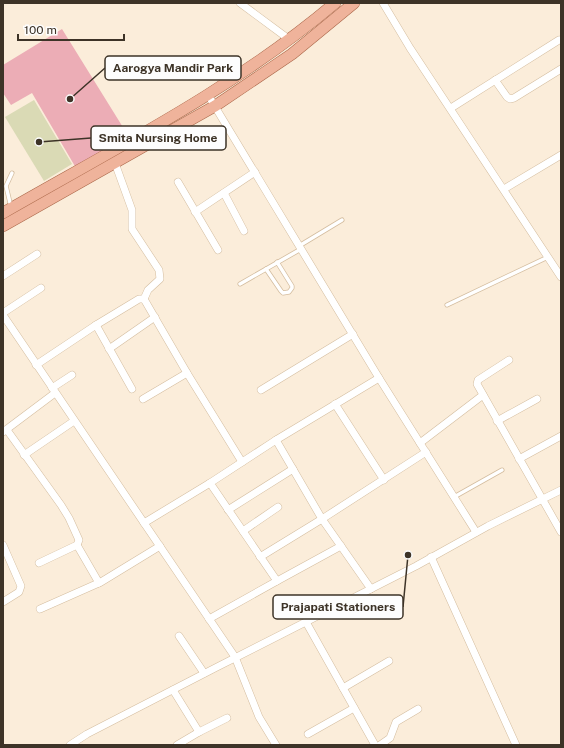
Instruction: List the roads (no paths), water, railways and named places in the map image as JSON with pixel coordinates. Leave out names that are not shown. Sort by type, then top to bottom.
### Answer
[{"type":"main road","points":[[7,211],[208,95],[290,40],[335,3]]},
{"type":"main road","points":[[3,226],[215,106],[292,54],[354,3]]},
{"type":"main road","points":[[91,162],[97,173]]},
{"type":"street","points":[[240,3],[290,40]]},
{"type":"street","points":[[383,3],[410,48],[560,274]]},
{"type":"street","points":[[450,108],[559,40]]},
{"type":"street","points":[[495,80],[510,99],[561,69]]},
{"type":"street","points":[[208,95],[379,378],[476,532]]},
{"type":"street","points":[[504,189],[561,155]]},
{"type":"street","points":[[115,163],[132,210],[132,229],[159,270],[160,279],[148,290],[144,299]]},
{"type":"street","points":[[196,212],[255,172]]},
{"type":"street","points":[[178,182],[218,250]]},
{"type":"street","points":[[224,193],[244,231]]},
{"type":"street","points":[[3,276],[37,254]]},
{"type":"street","points":[[41,288],[3,314],[74,421],[236,657],[259,717],[276,745]]},
{"type":"street","points":[[36,365],[96,325],[139,299],[144,299]]},
{"type":"street","points":[[144,299],[242,462]]},
{"type":"street","points":[[109,349],[155,317]]},
{"type":"street","points":[[96,325],[132,389]]},
{"type":"street","points":[[261,390],[353,334]]},
{"type":"street","points":[[509,360],[478,380],[477,384],[561,532]]},
{"type":"street","points":[[143,399],[187,372]]},
{"type":"street","points":[[39,563],[77,545],[79,540],[69,518],[5,431],[72,375]]},
{"type":"street","points":[[144,523],[210,483],[276,440],[379,378]]},
{"type":"street","points":[[420,443],[482,395]]},
{"type":"street","points":[[497,421],[537,399]]},
{"type":"street","points":[[335,404],[384,480]]},
{"type":"street","points":[[24,455],[74,421]]},
{"type":"street","points":[[519,458],[561,436]]},
{"type":"street","points":[[276,440],[322,519],[371,589]]},
{"type":"street","points":[[260,557],[384,480],[426,452]]},
{"type":"street","points":[[228,510],[294,469]]},
{"type":"street","points":[[210,483],[277,581]]},
{"type":"street","points":[[70,745],[204,673],[371,589],[476,532],[561,490]]},
{"type":"street","points":[[243,531],[278,507]]},
{"type":"street","points":[[3,545],[21,586],[19,592],[3,602]]},
{"type":"street","points":[[77,545],[99,583]]},
{"type":"street","points":[[40,609],[99,583],[160,546]]},
{"type":"street","points":[[209,619],[341,546]]},
{"type":"street","points":[[431,557],[516,745]]},
{"type":"street","points":[[306,622],[375,745]]},
{"type":"street","points":[[179,636],[204,673]]},
{"type":"street","points":[[343,688],[389,661]]},
{"type":"street","points":[[173,690],[199,732]]},
{"type":"street","points":[[308,734],[354,708]]},
{"type":"street","points":[[380,745],[390,738],[396,722],[418,709]]},
{"type":"street","points":[[177,745],[227,718]]},
{"type":"lane","points":[[7,211],[6,186],[12,173]]},
{"type":"lane","points":[[240,284],[342,220]]},
{"type":"lane","points":[[447,305],[548,257]]},
{"type":"lane","points":[[266,269],[280,291],[283,293],[289,292],[292,286],[277,262]]},
{"type":"lane","points":[[454,498],[502,470]]},
{"type":"place","name":"Aarogya Mandir Park","points":[[70,99]]},
{"type":"place","name":"Smita Nursing Home","points":[[39,142]]},
{"type":"place","name":"Prajapati Stationers","points":[[408,555]]}]
